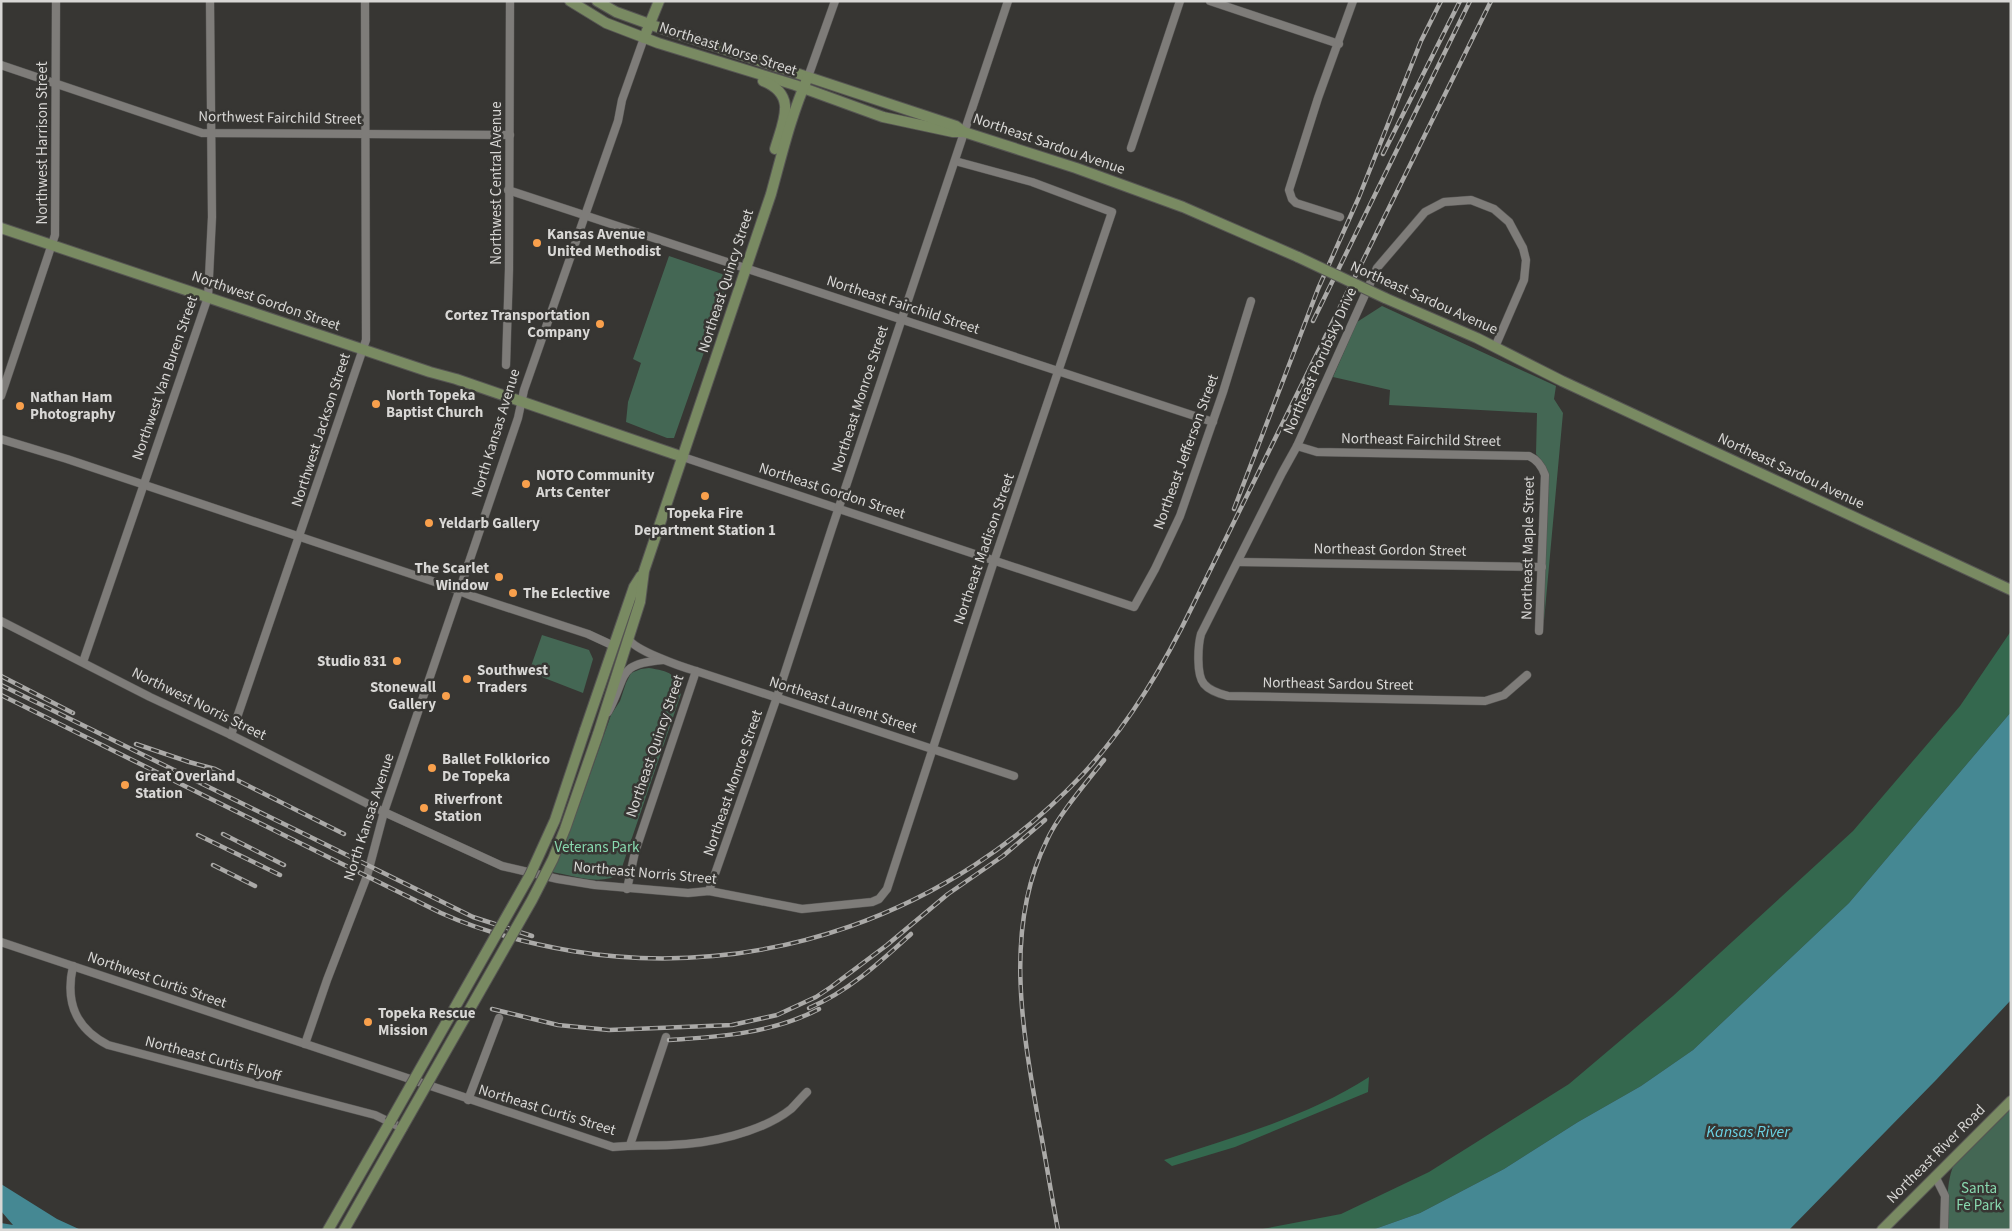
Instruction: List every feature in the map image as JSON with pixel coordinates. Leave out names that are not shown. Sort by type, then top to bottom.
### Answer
[{"type":"main road","name":"Northeast Morse Street","points":[[570,1],[606,23],[726,66],[748,70],[883,117],[953,132],[964,132]]},
{"type":"main road","name":"Northeast Morse Street","points":[[597,1],[616,12],[808,77]]},
{"type":"main road","name":"North Kansas Avenue","points":[[644,38],[659,1]]},
{"type":"main road","points":[[726,66],[775,86],[783,96],[785,117],[775,151],[776,177]]},
{"type":"main road","name":"Northeast Quincy Street","points":[[599,730],[640,602],[644,571],[776,177],[784,142],[808,77]]},
{"type":"main road","name":"Northeast Sardou Avenue","points":[[808,77],[956,126],[964,132],[1019,148],[1183,206],[1495,347],[1562,381],[2011,590]]},
{"type":"main road","name":"Northwest Gordon Street","points":[[1,228],[362,350],[522,401]]},
{"type":"main road","name":"Northeast Gordon Street","points":[[522,401],[683,457]]},
{"type":"main road","name":"Northeast Quincy Street","points":[[390,1122],[530,875],[555,820],[634,587],[644,571]]},
{"type":"main road","points":[[344,1230],[524,916],[549,867],[565,829],[599,730]]},
{"type":"main road","name":"Northeast River Road","points":[[1882,1230],[2011,1100]]},
{"type":"main road","points":[[328,1230],[390,1122]]},
{"type":"street","name":"Northwest Harrison Street","points":[[1,396],[55,235],[56,1]]},
{"type":"street","name":"Northwest Van Buren Street","points":[[83,662],[208,297],[212,216],[210,1]]},
{"type":"street","name":"Northwest Jackson Street","points":[[231,735],[294,546],[300,538],[366,340],[366,1]]},
{"type":"street","name":"Northwest Central Avenue","points":[[506,365],[509,269],[510,1]]},
{"type":"street","name":"Northeast Quincy Street","points":[[808,77],[835,1]]},
{"type":"street","name":"Northeast Monroe Street","points":[[709,891],[777,697],[838,508],[1008,1]]},
{"type":"street","points":[[1131,148],[1180,1]]},
{"type":"street","points":[[1210,1],[1339,44]]},
{"type":"street","points":[[1340,216],[1296,203],[1292,199],[1289,190],[1318,98],[1353,1]]},
{"type":"street","name":"North Kansas Avenue","points":[[305,1044],[327,980],[367,876],[384,812],[618,121],[622,100],[644,38]]},
{"type":"street","name":"Northwest Fairchild Street","points":[[1,65],[192,131],[211,133],[510,135]]},
{"type":"street","name":"Northeast Madison Street","points":[[883,895],[887,889],[1112,212],[1032,182],[955,161]]},
{"type":"street","points":[[508,190],[585,215]]},
{"type":"street","name":"Northeast Porubsky Drive","points":[[1198,655],[1198,644],[1201,634],[1297,446],[1377,268],[1424,212],[1444,202],[1470,200],[1494,209],[1509,222],[1518,235],[1523,248],[1526,260],[1524,280],[1495,347]]},
{"type":"street","name":"Northeast Fairchild Street","points":[[585,215],[1213,422]]},
{"type":"street","name":"Northeast Jefferson Street","points":[[1134,607],[1175,528],[1213,422],[1251,301]]},
{"type":"street","points":[[1,439],[67,459],[588,634],[614,646]]},
{"type":"street","name":"Northeast Fairchild Street","points":[[1297,446],[1317,452],[1529,456],[1541,465]]},
{"type":"street","name":"Northeast Gordon Street","points":[[683,457],[1134,607]]},
{"type":"street","name":"Northeast Maple Street","points":[[1539,631],[1545,475],[1541,465]]},
{"type":"street","name":"Northeast Gordon Street","points":[[1238,562],[1542,567]]},
{"type":"street","name":"Northwest Norris Street","points":[[1,621],[150,697],[231,735],[384,812]]},
{"type":"street","name":"Northeast Laurent Street","points":[[628,638],[634,646],[663,660],[696,672],[1014,776]]},
{"type":"street","name":"Northeast Sardou Street","points":[[1198,655],[1201,679],[1205,685],[1216,692],[1228,696],[1485,701],[1504,695],[1528,675]]},
{"type":"street","points":[[599,730],[618,695],[624,675],[628,669],[644,662],[663,660]]},
{"type":"street","name":"Northeast Quincy Street","points":[[627,889],[635,852],[696,672]]},
{"type":"street","name":"Northeast Norris Street","points":[[384,812],[502,866],[558,879],[627,889],[688,893],[709,891],[802,909],[872,902],[883,895]]},
{"type":"street","name":"Northwest Curtis Street","points":[[1,942],[305,1044]]},
{"type":"street","name":"Northeast Curtis Flyoff","points":[[73,966],[70,996],[74,1012],[85,1029],[108,1045],[362,1112],[402,1128]]},
{"type":"street","points":[[468,1100],[499,1018]]},
{"type":"street","points":[[630,1145],[666,1037]]},
{"type":"street","name":"Northeast Curtis Street","points":[[305,1044],[613,1148],[630,1145],[691,1144],[733,1136],[770,1121],[790,1110],[807,1092]]},
{"type":"street","points":[[1935,1176],[1945,1196],[1944,1230]]},
{"type":"green space","points":[[669,256],[728,276],[729,281],[674,438],[667,438],[626,422],[628,402],[641,363],[633,359]]},
{"type":"green space","points":[[1382,306],[1556,386],[1554,399],[1563,413],[1544,621],[1547,473],[1544,464],[1536,454],[1537,413],[1389,405],[1390,390],[1333,377],[1357,322]]},
{"type":"green space","points":[[2011,631],[2011,712],[1849,903],[1693,1050],[1641,1086],[1578,1122],[1504,1169],[1420,1213],[1372,1230],[1257,1230],[1341,1214],[1429,1172],[1569,1084],[1673,996],[1853,831],[1960,706]]},
{"type":"green space","points":[[542,635],[589,650],[593,659],[583,693],[529,672]]},
{"type":"green space","name":"Veterans Park","points":[[649,668],[667,672],[675,678],[680,687],[681,694],[620,873],[613,877],[596,880],[552,872],[579,806],[611,715],[620,701],[626,683],[631,673]]},
{"type":"green space","points":[[1369,1077],[1368,1092],[1235,1147],[1172,1166],[1164,1160],[1295,1115],[1321,1104]]},
{"type":"green space","name":"Santa Fe Park","points":[[2011,1107],[2011,1230],[1947,1230],[1948,1187],[1955,1162]]},
{"type":"water","name":"Kansas River","points":[[2011,712],[2011,1000],[1936,1080],[1789,1230],[1372,1230],[1420,1213],[1504,1169],[1578,1122],[1641,1086],[1693,1050],[1849,903]]},
{"type":"water","points":[[1,1184],[57,1219],[81,1230],[1,1230],[1,1223],[13,1225],[1,1211]]},
{"type":"railway","points":[[1234,509],[1318,289],[1359,197],[1421,41],[1441,1]]},
{"type":"railway","points":[[1383,154],[1460,1]]},
{"type":"railway","points":[[1313,321],[1470,1]]},
{"type":"railway","points":[[1,695],[441,913],[489,931],[538,944],[572,951],[643,958],[713,956],[782,946],[849,927],[914,900],[974,865],[1031,823],[1083,774],[1100,755],[1145,693],[1183,626],[1491,1]]},
{"type":"railway","points":[[1,676],[73,713]]},
{"type":"railway","points":[[1,685],[473,917],[532,936]]},
{"type":"railway","points":[[136,744],[215,769],[344,834]]},
{"type":"railway","points":[[1058,1230],[1032,1083],[1022,1013],[1020,978],[1021,942],[1025,907],[1034,873],[1047,840],[1066,809],[1104,760]]},
{"type":"railway","points":[[492,1009],[558,1025],[609,1030],[732,1025],[777,1015],[816,997],[831,987],[887,945],[948,894],[1003,856],[1045,820]]},
{"type":"railway","points":[[223,834],[284,865]]},
{"type":"railway","points":[[198,835],[280,875]]},
{"type":"railway","points":[[213,865],[255,886]]},
{"type":"railway","points":[[809,1008],[850,985],[911,934]]},
{"type":"railway","points":[[669,1040],[727,1035],[765,1029],[783,1024],[819,1009]]},
{"type":"place","name":"Kansas Avenue United Methodist","points":[[537,243]]},
{"type":"place","name":"Cortez Transportation Company","points":[[600,324]]},
{"type":"place","name":"North Topeka Baptist Church","points":[[376,404]]},
{"type":"place","name":"Nathan Ham Photography","points":[[20,406]]},
{"type":"place","name":"NOTO Community Arts Center","points":[[526,484]]},
{"type":"place","name":"Topeka Fire Department Station 1","points":[[705,496]]},
{"type":"place","name":"Yeldarb Gallery","points":[[429,523]]},
{"type":"place","name":"The Scarlet Window","points":[[499,577]]},
{"type":"place","name":"The Eclective","points":[[513,593]]},
{"type":"place","name":"Studio 831","points":[[397,661]]},
{"type":"place","name":"Southwest Traders","points":[[467,679]]},
{"type":"place","name":"Stonewall Gallery","points":[[446,696]]},
{"type":"place","name":"Ballet Folklorico De Topeka","points":[[432,768]]},
{"type":"place","name":"Great Overland Station","points":[[125,785]]},
{"type":"place","name":"Riverfront Station","points":[[424,808]]},
{"type":"place","name":"Topeka Rescue Mission","points":[[368,1022]]}]
